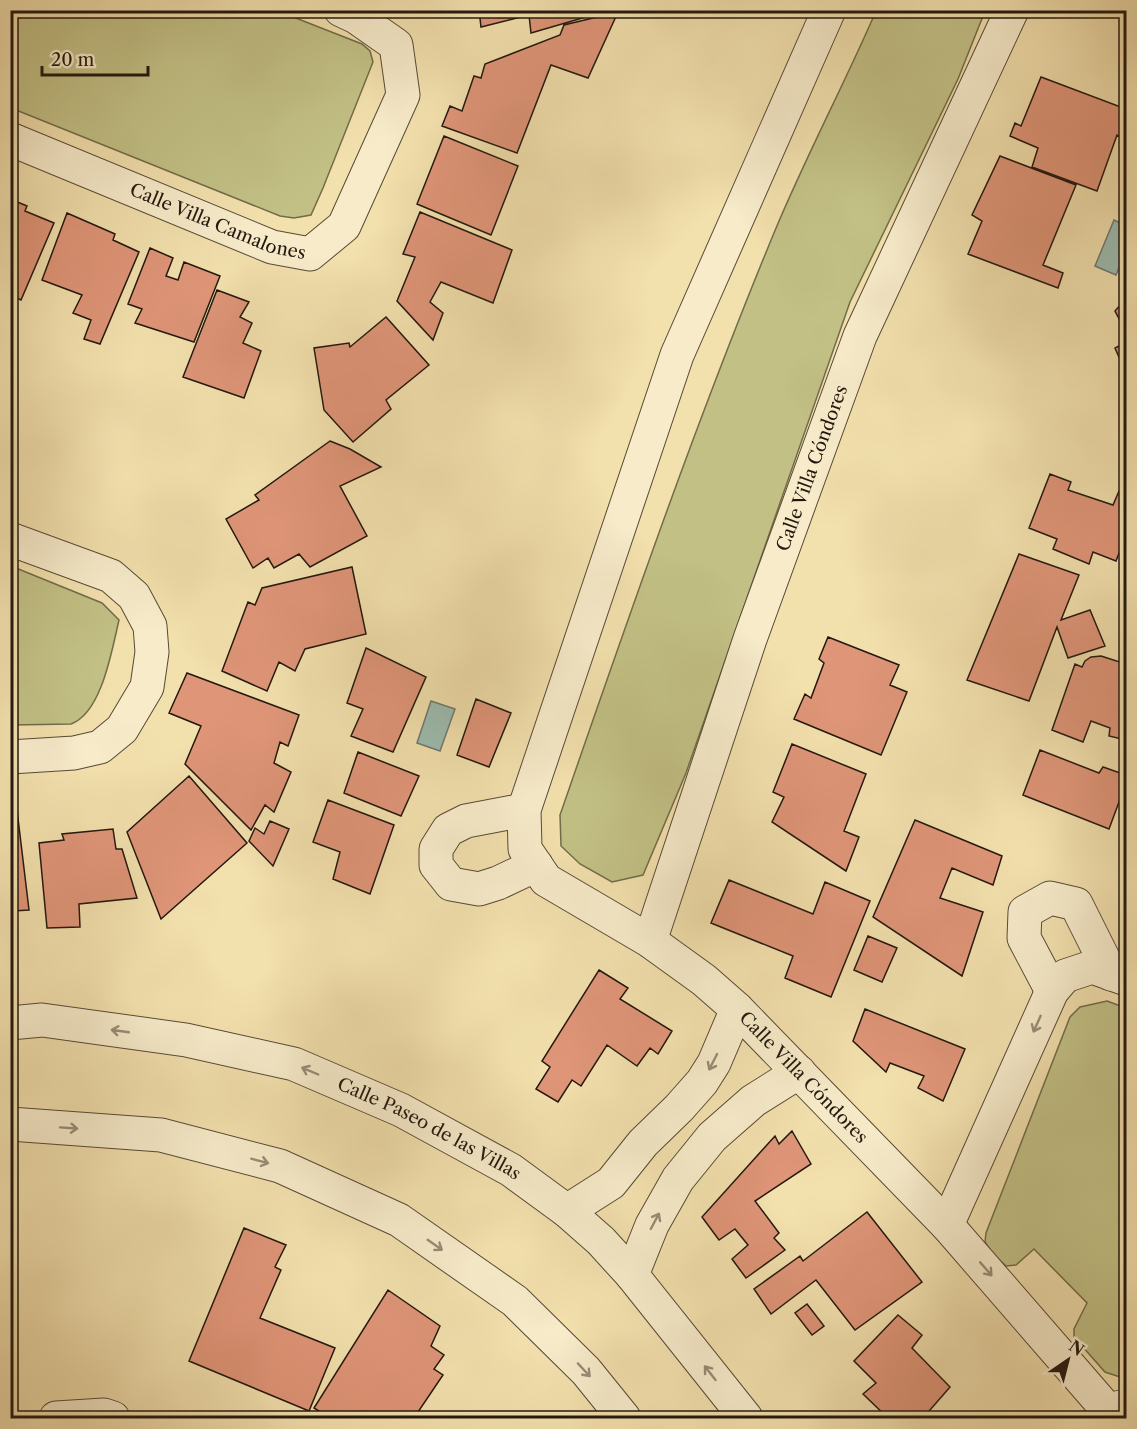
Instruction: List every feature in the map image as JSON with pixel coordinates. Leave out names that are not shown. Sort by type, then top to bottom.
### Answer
[{"type":"street","name":"Calle Villa Camalones","points":[[10,139],[272,247],[310,254],[344,226],[403,95],[396,45],[356,17],[341,10]]},
{"type":"street","name":"Calle Villa Cóndores","points":[[829,10],[677,356],[524,810],[525,849],[546,880],[650,941],[704,980],[737,1009],[947,1225],[1105,1407],[1118,1411]]},
{"type":"street","name":"Calle Villa Cóndores","points":[[650,941],[750,639],[860,336],[1012,10]]},
{"type":"street","points":[[10,539],[111,576],[134,596],[150,626],[152,652],[147,687],[122,729],[100,747],[74,753],[10,757]]},
{"type":"street","points":[[524,810],[466,821],[448,830],[436,849],[436,865],[451,884],[478,889],[498,884],[536,865]]},
{"type":"street","points":[[1052,991],[1024,938],[1025,912],[1050,898],[1076,903],[1119,977]]},
{"type":"street","points":[[947,1225],[1052,991],[1065,976],[1092,967],[1119,977]]},
{"type":"street","points":[[567,1211],[610,1184],[643,1143],[702,1082],[714,1063],[737,1009]]},
{"type":"street","name":"Calle Paseo de las Villas","points":[[10,1023],[42,1020],[186,1040],[294,1064],[400,1110],[511,1170],[567,1211],[602,1241],[632,1275],[746,1419]]},
{"type":"street","points":[[632,1275],[652,1225],[673,1188],[712,1137],[753,1101],[800,1072]]},
{"type":"street","points":[[679,1108],[712,1137]]},
{"type":"street","points":[[10,1124],[161,1134],[280,1166],[399,1220],[515,1301],[586,1371],[624,1419]]},
{"type":"street","points":[[56,1419],[104,1415],[114,1419]]},
{"type":"shaded area","points":[[10,11],[278,11],[362,44],[370,51],[373,62],[311,215],[294,218],[280,216],[11,108]]},
{"type":"shaded area","points":[[876,11],[985,11],[958,79],[850,302],[686,773],[643,875],[612,882],[580,864],[561,846],[560,815],[663,522],[745,305],[786,205]]},
{"type":"shaded area","points":[[1114,220],[1126,226],[1126,250],[1116,275],[1095,266]]},
{"type":"shaded area","points":[[11,566],[102,603],[119,620],[109,663],[98,694],[82,718],[71,724],[11,725]]},
{"type":"shaded area","points":[[431,701],[455,709],[440,751],[417,743]]},
{"type":"shaded area","points":[[1107,1001],[1126,1008],[1126,1377],[1105,1372],[1074,1337],[1074,1329],[1087,1303],[1034,1249],[1016,1265],[1006,1266],[993,1254],[985,1242],[986,1233],[1070,1017],[1080,1007]]},
{"type":"building","points":[[479,10],[610,10],[531,33],[529,15],[481,27]]},
{"type":"building","points":[[618,12],[588,78],[551,65],[517,153],[442,126],[450,106],[462,111],[474,76],[481,78],[485,64],[560,35],[564,25]]},
{"type":"building","points":[[1041,77],[1126,109],[1126,140],[1117,135],[1097,191],[1032,167],[1038,148],[1010,136],[1015,123],[1021,126]]},
{"type":"building","points":[[444,136],[518,166],[491,235],[417,204]]},
{"type":"building","points":[[1000,156],[1076,185],[1043,265],[1063,273],[1058,288],[968,254],[982,221],[972,215]]},
{"type":"building","points":[[10,199],[27,206],[25,211],[54,223],[21,300],[10,295]]},
{"type":"building","points":[[420,212],[512,250],[493,303],[441,282],[430,302],[443,313],[433,340],[397,301],[415,257],[403,254]]},
{"type":"building","points":[[67,213],[115,234],[113,240],[139,252],[100,344],[84,339],[91,320],[73,313],[82,295],[42,280]]},
{"type":"building","points":[[150,248],[173,258],[166,276],[178,280],[184,262],[220,276],[194,342],[135,323],[142,309],[128,304]]},
{"type":"building","points":[[217,290],[249,302],[240,317],[252,323],[243,343],[261,351],[244,398],[183,377]]},
{"type":"building","points":[[1122,303],[1126,305],[1126,332],[1115,311]]},
{"type":"building","points":[[386,317],[429,365],[386,400],[391,409],[353,442],[324,410],[314,348],[349,343],[350,347]]},
{"type":"building","points":[[1126,342],[1126,373],[1115,348]]},
{"type":"building","points":[[330,441],[350,449],[381,467],[340,486],[367,536],[310,567],[299,554],[274,568],[268,558],[253,568],[226,519],[259,500],[255,495]]},
{"type":"building","points":[[1050,474],[1071,482],[1068,490],[1113,505],[1119,491],[1126,495],[1126,535],[1116,561],[1093,552],[1089,564],[1053,549],[1057,539],[1029,528]]},
{"type":"building","points":[[1019,554],[1079,575],[1061,620],[1090,610],[1105,646],[1068,658],[1057,627],[1029,701],[967,680]]},
{"type":"building","points":[[352,567],[366,634],[305,649],[295,671],[279,662],[267,691],[222,671],[248,602],[255,605],[262,588]]},
{"type":"building","points":[[828,637],[899,665],[890,685],[907,692],[881,755],[794,719],[805,694],[811,698],[824,663],[819,659]]},
{"type":"building","points":[[366,648],[426,677],[393,752],[351,736],[363,709],[347,703]]},
{"type":"building","points":[[1101,656],[1126,664],[1126,740],[1109,736],[1110,728],[1091,721],[1083,742],[1052,730],[1075,664],[1082,667],[1091,657]]},
{"type":"building","points":[[187,673],[299,715],[288,746],[280,742],[274,763],[291,772],[274,812],[265,805],[251,830],[185,764],[201,726],[169,713]]},
{"type":"building","points":[[476,699],[511,713],[489,767],[457,755]]},
{"type":"building","points":[[792,744],[866,774],[844,831],[859,837],[846,871],[772,822],[784,797],[773,792]]},
{"type":"building","points":[[1040,750],[1099,773],[1103,767],[1126,775],[1126,783],[1109,829],[1023,795]]},
{"type":"building","points":[[358,752],[419,776],[401,816],[344,793]]},
{"type":"building","points":[[189,776],[247,843],[161,919],[127,832]]},
{"type":"building","points":[[328,800],[394,825],[370,894],[333,879],[340,852],[313,842]]},
{"type":"building","points":[[17,810],[29,910],[13,911],[13,904],[10,904],[10,811]]},
{"type":"building","points":[[915,820],[1002,856],[993,885],[952,868],[940,898],[983,912],[962,976],[873,917]]},
{"type":"building","points":[[270,821],[289,829],[273,866],[249,841],[255,828],[264,834]]},
{"type":"building","points":[[113,829],[116,849],[122,849],[137,898],[79,904],[80,927],[47,928],[39,843],[64,840],[62,834]]},
{"type":"building","points":[[729,880],[813,914],[825,882],[870,901],[831,997],[785,978],[793,956],[711,923]]},
{"type":"building","points":[[868,936],[897,948],[882,982],[854,970]]},
{"type":"building","points":[[599,970],[628,988],[620,999],[672,1031],[658,1054],[650,1048],[637,1066],[607,1045],[581,1086],[572,1080],[558,1102],[536,1089],[550,1067],[542,1061]]},
{"type":"building","points":[[865,1009],[965,1049],[943,1101],[918,1088],[924,1076],[890,1063],[886,1072],[853,1041]]},
{"type":"building","points":[[792,1131],[811,1164],[755,1201],[779,1233],[774,1238],[785,1250],[746,1278],[732,1259],[748,1245],[735,1229],[719,1240],[702,1217],[775,1136],[779,1144]]},
{"type":"building","points":[[867,1212],[922,1282],[855,1330],[816,1280],[771,1314],[754,1289],[800,1256],[803,1261]]},
{"type":"building","points":[[244,1228],[286,1245],[275,1267],[281,1270],[260,1318],[335,1348],[309,1411],[189,1361]]},
{"type":"building","points":[[388,1290],[440,1326],[431,1346],[444,1355],[434,1369],[443,1375],[414,1418],[330,1418],[314,1408]]},
{"type":"building","points":[[807,1304],[824,1326],[812,1335],[795,1313]]},
{"type":"building","points":[[898,1315],[922,1335],[912,1348],[950,1387],[923,1418],[888,1418],[863,1394],[876,1383],[854,1361]]}]
